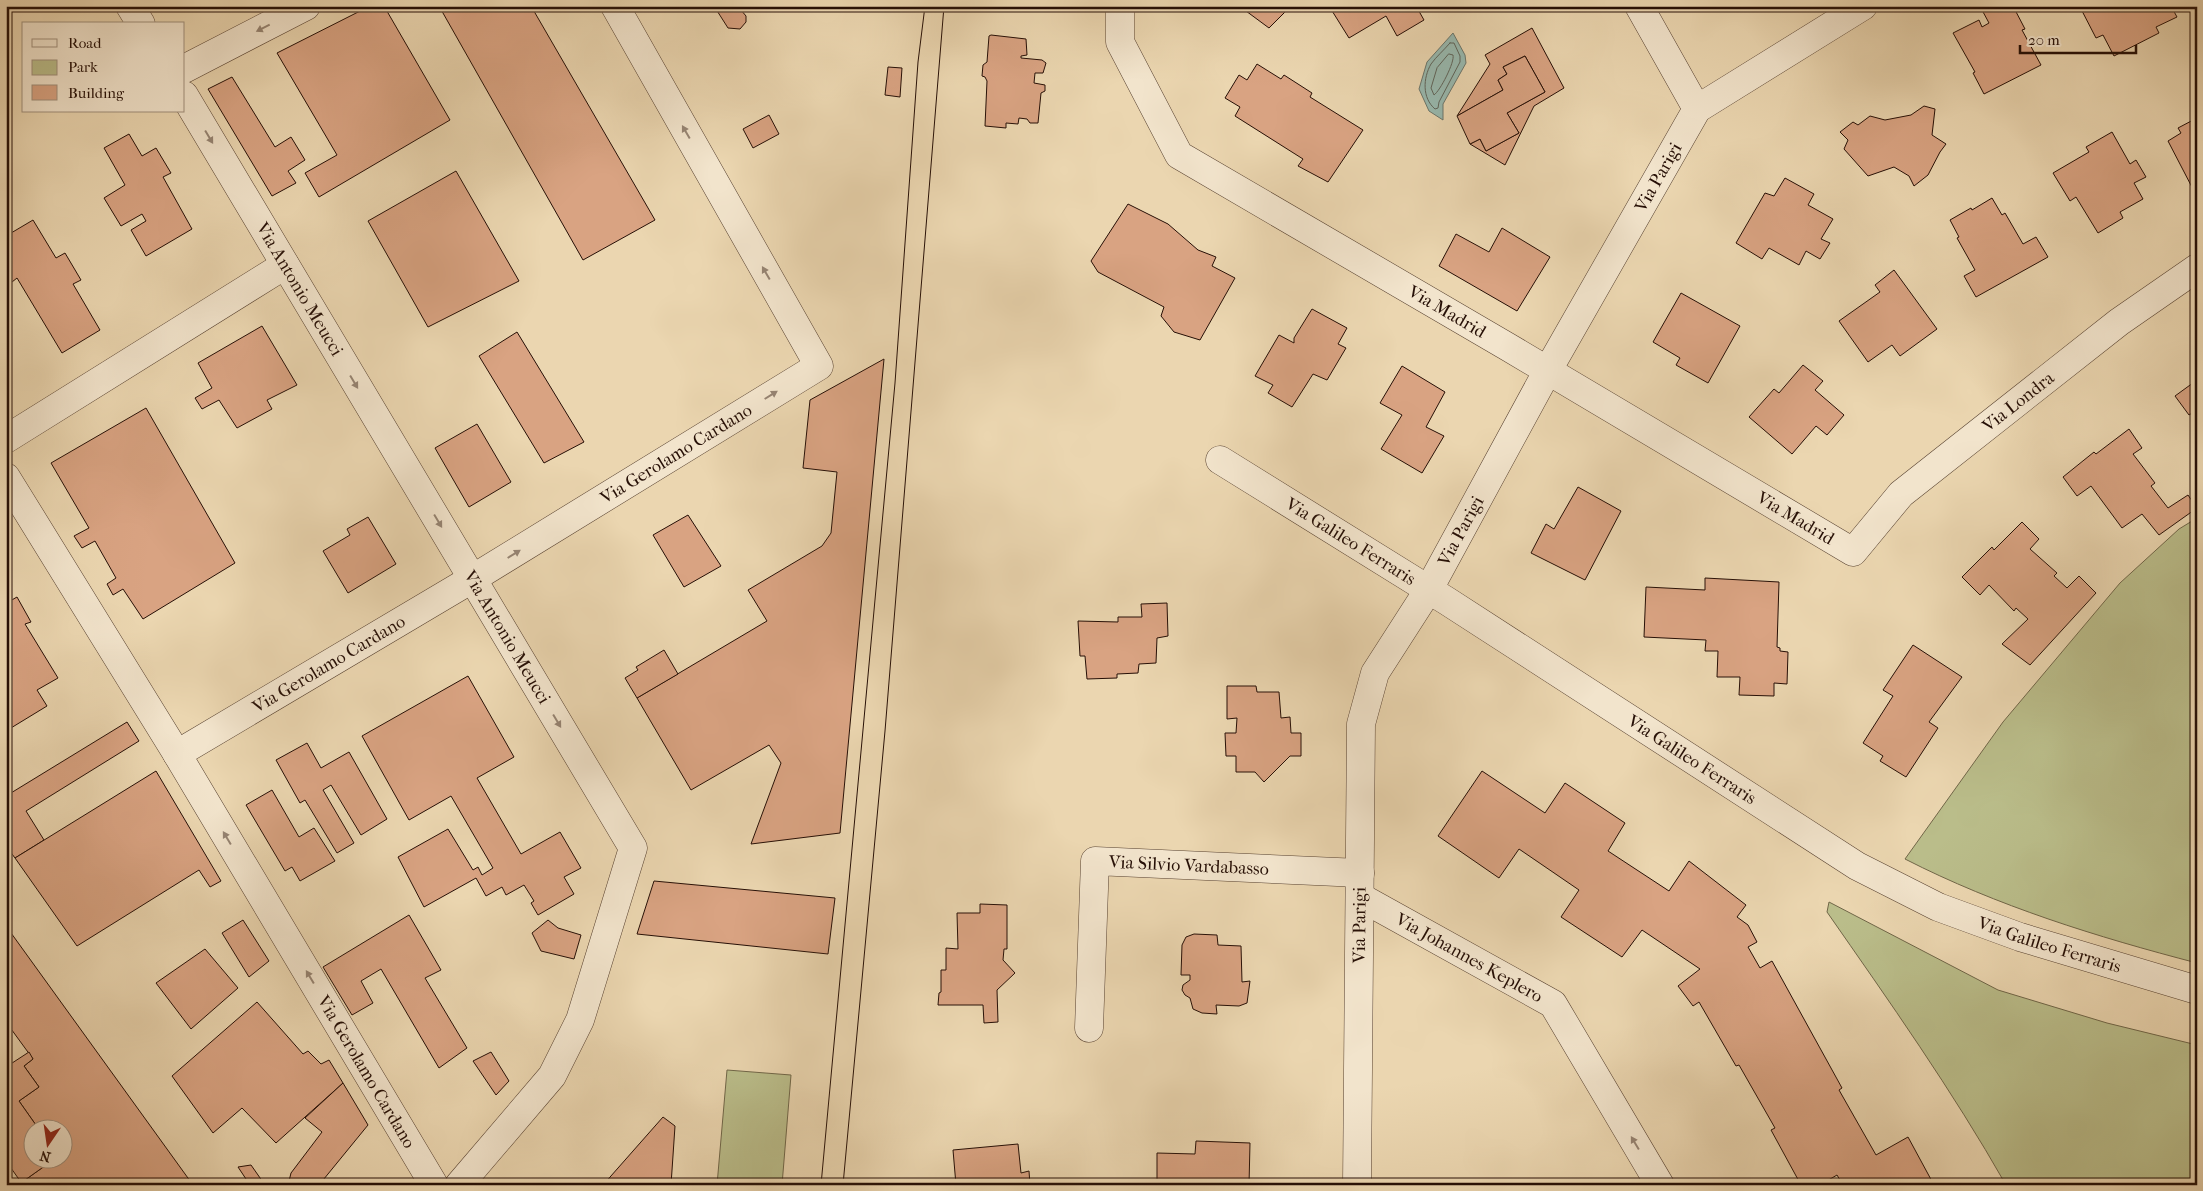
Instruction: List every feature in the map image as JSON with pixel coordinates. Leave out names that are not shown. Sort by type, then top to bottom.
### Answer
[{"type":"street","points":[[130,6],[140,22]]},
{"type":"street","points":[[185,68],[306,6]]},
{"type":"street","name":"Via Gerolamo Cardano","points":[[177,754],[472,579],[819,366],[615,6]]},
{"type":"street","name":"Via Madrid","points":[[1120,6],[1120,42],[1179,155],[1548,370],[1853,552]]},
{"type":"street","points":[[1639,6],[1697,109]]},
{"type":"street","name":"Via Parigi","points":[[1357,1185],[1360,724],[1375,674],[1429,589],[1548,370],[1697,109],[1863,6]]},
{"type":"street","name":"Via Antonio Meucci","points":[[185,97],[633,848],[580,1020],[552,1076],[459,1185]]},
{"type":"street","points":[[6,439],[285,265]]},
{"type":"street","name":"Via Londra","points":[[1853,552],[1901,494],[2119,322],[2197,268]]},
{"type":"street","name":"Via Galileo Ferraris","points":[[1220,460],[1429,589],[1857,866],[1938,907],[2020,937],[2197,990]]},
{"type":"street","name":"Via Gerolamo Cardano","points":[[6,477],[177,754],[434,1185]]},
{"type":"street","name":"Via Silvio Vardabasso","points":[[1089,1028],[1095,861],[1360,885]]},
{"type":"street","name":"Via Johannes Keplero","points":[[1360,885],[1553,1004],[1660,1185]]},
{"type":"green space","points":[[2197,518],[2197,963],[2085,931],[2011,906],[1905,859],[2003,722],[2120,583],[2179,529]]},
{"type":"green space","points":[[1829,902],[1998,990],[2107,1023],[2197,1045],[2197,1185],[2006,1185],[1942,1080],[1827,912]]},
{"type":"green space","points":[[727,1070],[791,1075],[782,1185],[717,1185]]},
{"type":"water","points":[[1453,33],[1465,55],[1466,63],[1443,104],[1443,120],[1429,111],[1419,89],[1427,62]]},
{"type":"building","points":[[370,6],[384,6],[450,120],[319,197],[305,173],[337,155],[277,53]]},
{"type":"building","points":[[439,6],[531,6],[655,220],[583,260]]},
{"type":"building","points":[[714,6],[742,6],[741,10],[746,16],[746,22],[740,29],[728,28]]},
{"type":"building","points":[[1251,6],[1291,6],[1269,28],[1246,11]]},
{"type":"building","points":[[1329,6],[1416,6],[1424,20],[1397,36],[1386,16],[1349,38]]},
{"type":"building","points":[[1989,6],[2013,6],[2025,29],[2022,30],[2041,65],[1984,94],[1973,73],[1975,72],[1953,33],[1979,20],[1982,27],[1989,23],[1982,10]]},
{"type":"building","points":[[2171,6],[2177,17],[2156,27],[2159,33],[2114,56],[2103,35],[2096,38],[2080,7]]},
{"type":"building","points":[[1532,28],[1564,88],[1534,106],[1505,165],[1470,144],[1480,139],[1486,151],[1519,133],[1507,113],[1545,92],[1525,56],[1503,67],[1507,74],[1498,80],[1503,90],[1457,116],[1490,64],[1485,55]]},
{"type":"building","points":[[989,36],[1026,39],[1027,55],[1021,56],[1021,58],[1042,60],[1046,63],[1043,73],[1035,73],[1034,83],[1045,85],[1045,91],[1041,93],[1038,123],[1030,123],[1027,119],[1019,118],[1018,124],[1006,123],[1006,128],[985,126],[987,81],[982,76],[983,65],[987,62]]},
{"type":"building","points":[[1525,56],[1545,92],[1507,113],[1519,133],[1486,151],[1480,139],[1470,144],[1457,116],[1503,90],[1498,80],[1507,74],[1503,67]]},
{"type":"building","points":[[1257,64],[1281,79],[1284,75],[1312,93],[1310,97],[1363,130],[1328,182],[1298,166],[1303,159],[1235,116],[1240,107],[1225,98],[1239,75],[1247,80]]},
{"type":"building","points":[[888,67],[902,68],[900,97],[885,95]]},
{"type":"building","points":[[232,77],[275,147],[291,137],[305,160],[288,171],[296,183],[272,196],[208,89]]},
{"type":"building","points":[[1924,106],[1935,109],[1932,135],[1946,144],[1928,175],[1914,186],[1909,176],[1894,167],[1868,176],[1844,149],[1848,140],[1840,132],[1853,122],[1858,125],[1870,116],[1885,120],[1911,115]]},
{"type":"building","points":[[769,115],[779,134],[753,148],[743,129]]},
{"type":"building","points":[[2197,118],[2197,192],[2195,193],[2168,141],[2181,133],[2178,128]]},
{"type":"building","points":[[2112,132],[2130,164],[2136,160],[2146,177],[2134,183],[2143,199],[2120,212],[2123,218],[2098,233],[2076,197],[2070,201],[2053,173],[2089,152],[2086,147]]},
{"type":"building","points":[[129,134],[142,156],[156,148],[171,173],[163,177],[192,229],[146,256],[131,230],[146,221],[142,214],[121,226],[104,198],[125,185],[104,148]]},
{"type":"building","points":[[456,171],[519,281],[428,327],[368,221]]},
{"type":"building","points":[[1785,178],[1814,194],[1808,205],[1833,219],[1821,239],[1830,243],[1820,259],[1806,251],[1799,265],[1769,248],[1762,259],[1736,243],[1765,193],[1774,196]]},
{"type":"building","points":[[1992,198],[2002,215],[2005,213],[2023,244],[2036,237],[2048,257],[1976,297],[1964,276],[1975,270],[1957,238],[1959,237],[1950,220]]},
{"type":"building","points":[[1128,204],[1168,224],[1198,250],[1216,257],[1212,266],[1235,278],[1200,340],[1174,332],[1161,316],[1164,307],[1098,272],[1091,261]]},
{"type":"building","points":[[33,220],[56,258],[65,253],[81,280],[73,284],[100,330],[62,353],[17,278],[12,282],[6,272],[6,236]]},
{"type":"building","points":[[1502,228],[1550,257],[1517,311],[1439,266],[1456,234],[1489,252]]},
{"type":"building","points":[[1894,270],[1937,329],[1900,356],[1892,345],[1868,362],[1839,321],[1880,292],[1875,285]]},
{"type":"building","points":[[1681,293],[1740,326],[1708,383],[1676,365],[1680,358],[1653,342]]},
{"type":"building","points":[[1312,309],[1347,328],[1338,344],[1346,348],[1327,380],[1313,374],[1292,407],[1268,393],[1273,385],[1255,376],[1279,335],[1294,343],[1294,338]]},
{"type":"building","points":[[262,326],[297,385],[267,400],[272,409],[237,428],[219,400],[202,409],[195,398],[212,388],[198,363]]},
{"type":"building","points":[[517,332],[584,442],[544,463],[479,356]]},
{"type":"building","points":[[884,359],[840,833],[751,844],[781,763],[769,745],[691,790],[637,698],[767,621],[748,590],[822,546],[831,533],[837,472],[803,468],[810,400]]},
{"type":"building","points":[[1803,365],[1823,381],[1815,390],[1844,415],[1827,435],[1816,426],[1792,454],[1749,417],[1774,389],[1779,393]]},
{"type":"building","points":[[1402,366],[1445,392],[1426,427],[1444,436],[1422,473],[1381,449],[1402,415],[1380,403]]},
{"type":"building","points":[[2197,380],[2197,410],[2189,415],[2175,396]]},
{"type":"building","points":[[146,408],[235,563],[143,619],[123,589],[113,595],[107,584],[116,578],[95,541],[82,548],[74,536],[89,528],[51,463]]},
{"type":"building","points":[[477,424],[511,482],[469,507],[435,448]]},
{"type":"building","points":[[2129,429],[2142,448],[2133,454],[2155,483],[2151,486],[2168,508],[2188,495],[2197,508],[2159,535],[2142,514],[2122,528],[2091,486],[2077,496],[2063,477],[2094,452],[2096,454]]},
{"type":"building","points":[[1578,487],[1621,511],[1585,580],[1531,553],[1546,524],[1554,529]]},
{"type":"building","points":[[688,515],[721,566],[684,587],[653,535]]},
{"type":"building","points":[[368,517],[396,564],[348,593],[323,551],[350,535],[347,529]]},
{"type":"building","points":[[2022,522],[2039,539],[2030,549],[2057,573],[2054,576],[2067,588],[2079,576],[2096,593],[2030,665],[2002,644],[2028,619],[2016,608],[2014,611],[1989,585],[1980,595],[1962,577],[1992,547],[1994,550]]},
{"type":"building","points":[[1705,578],[1779,582],[1777,647],[1780,648],[1780,651],[1788,652],[1787,684],[1774,683],[1774,696],[1739,695],[1740,677],[1717,677],[1718,651],[1705,651],[1706,640],[1644,637],[1646,587],[1705,590]]},
{"type":"building","points":[[6,594],[10,601],[17,597],[31,622],[25,624],[58,678],[37,690],[47,706],[6,731]]},
{"type":"building","points":[[1167,603],[1168,636],[1157,638],[1156,663],[1139,664],[1138,673],[1117,674],[1117,678],[1087,679],[1085,656],[1080,656],[1078,621],[1118,622],[1118,617],[1142,617],[1141,604]]},
{"type":"building","points":[[1913,645],[1962,677],[1929,722],[1938,728],[1906,777],[1880,761],[1883,756],[1863,743],[1893,696],[1883,690]]},
{"type":"building","points":[[664,650],[678,674],[637,698],[625,678],[638,670],[636,667]]},
{"type":"building","points":[[468,676],[514,757],[477,778],[521,854],[560,832],[581,868],[564,877],[574,894],[538,915],[531,903],[534,901],[524,885],[506,895],[502,887],[486,896],[476,878],[424,907],[398,857],[448,829],[473,870],[478,867],[482,875],[493,868],[451,796],[409,820],[362,736]]},
{"type":"building","points":[[1227,686],[1256,686],[1257,692],[1279,692],[1281,718],[1290,717],[1291,733],[1301,733],[1301,756],[1290,756],[1264,782],[1255,772],[1236,772],[1236,756],[1226,756],[1225,733],[1236,733],[1237,718],[1227,719]]},
{"type":"building","points":[[127,722],[139,741],[26,811],[44,840],[15,858],[6,846],[6,796]]},
{"type":"building","points":[[307,743],[321,768],[349,752],[387,819],[361,835],[331,785],[323,790],[354,843],[337,853],[305,800],[300,803],[276,760]]},
{"type":"building","points":[[156,771],[221,881],[210,887],[199,870],[77,946],[15,858]]},
{"type":"building","points":[[1482,771],[1545,813],[1565,783],[1625,823],[1608,851],[1669,891],[1689,861],[1746,905],[1737,917],[1748,925],[1757,942],[1748,947],[1760,968],[1772,961],[1842,1088],[1839,1090],[1876,1155],[1908,1137],[1934,1185],[1843,1185],[1837,1175],[1820,1185],[1801,1185],[1771,1130],[1775,1128],[1739,1065],[1736,1066],[1699,1002],[1693,1006],[1678,986],[1700,969],[1642,930],[1622,957],[1561,917],[1579,890],[1519,849],[1499,878],[1438,836]]},
{"type":"building","points":[[272,790],[299,837],[314,828],[335,861],[300,881],[292,867],[285,871],[246,805]]},
{"type":"building","points":[[654,881],[835,898],[828,954],[637,934]]},
{"type":"building","points":[[980,904],[1007,905],[1007,949],[1004,949],[1003,960],[1015,973],[997,990],[998,1022],[984,1023],[983,1005],[938,1005],[939,993],[941,992],[941,970],[946,970],[946,948],[958,949],[957,913],[980,913]]},
{"type":"building","points":[[409,915],[441,970],[425,978],[467,1048],[439,1068],[381,969],[361,981],[373,1003],[352,1015],[323,967]]},
{"type":"building","points":[[243,920],[269,961],[249,977],[222,933]]},
{"type":"building","points":[[548,920],[558,928],[581,935],[574,959],[541,951],[532,933]]},
{"type":"building","points":[[6,926],[193,1185],[28,1185],[25,1180],[42,1168],[72,1168],[72,1118],[31,1118],[19,1101],[39,1087],[24,1066],[33,1059],[6,1022]]},
{"type":"building","points":[[1194,934],[1217,935],[1218,945],[1241,946],[1242,982],[1250,981],[1247,1003],[1239,1006],[1216,1005],[1217,1014],[1202,1013],[1193,1009],[1190,998],[1182,990],[1183,985],[1190,980],[1190,975],[1181,975],[1182,945],[1186,937]]},
{"type":"building","points":[[205,949],[238,988],[191,1029],[156,983]]},
{"type":"building","points":[[257,1002],[303,1054],[308,1051],[321,1064],[329,1060],[343,1083],[276,1143],[242,1108],[213,1133],[172,1076]]},
{"type":"building","points":[[29,1052],[33,1059],[24,1066],[39,1087],[19,1101],[31,1118],[22,1118],[22,1168],[42,1168],[25,1180],[28,1185],[23,1185],[6,1161],[6,1067]]},
{"type":"building","points":[[491,1052],[509,1081],[496,1095],[473,1061]]},
{"type":"building","points":[[343,1083],[368,1125],[319,1185],[288,1185],[291,1173],[322,1132],[305,1118]]},
{"type":"building","points":[[663,1117],[675,1126],[671,1185],[603,1185]]},
{"type":"building","points":[[1196,1141],[1250,1143],[1249,1185],[1157,1185],[1157,1153],[1195,1154]]},
{"type":"building","points":[[1018,1144],[1021,1173],[1029,1171],[1030,1185],[956,1185],[953,1150]]},
{"type":"building","points":[[251,1165],[265,1185],[250,1185],[238,1167]]},
{"type":"tram line","points":[[821,1185],[895,383],[918,62],[925,6]]},
{"type":"tram line","points":[[843,1185],[885,731],[944,6]]}]
